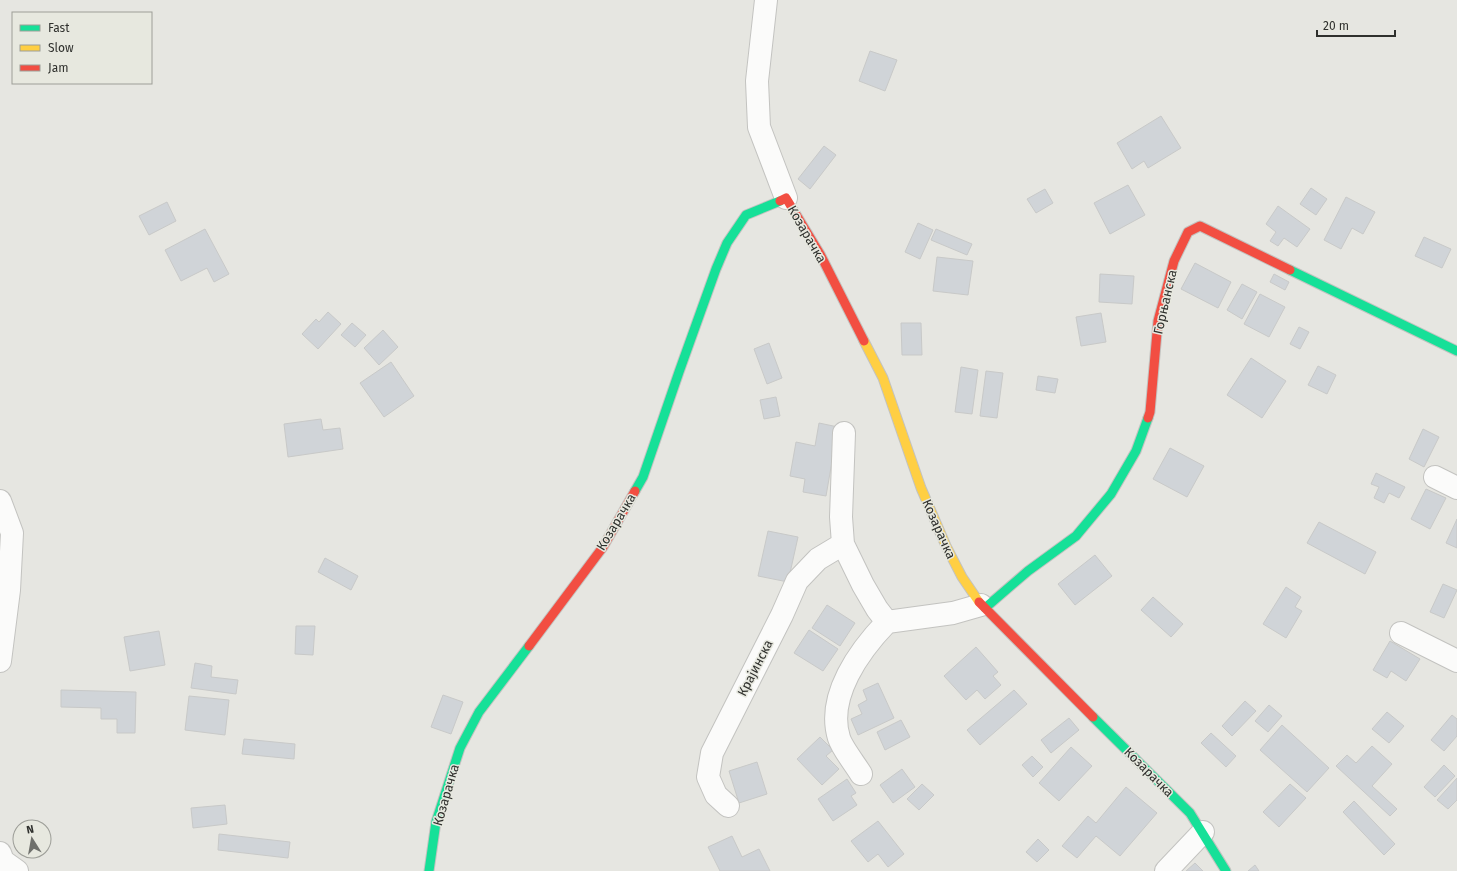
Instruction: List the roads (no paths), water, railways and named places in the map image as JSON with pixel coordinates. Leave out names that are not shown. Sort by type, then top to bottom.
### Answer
[{"type":"street","points":[[766,0],[757,81],[759,127],[786,198]]},
{"type":"street","name":"Козарачка","points":[[429,871],[436,822],[460,748],[480,712],[603,547],[643,477],[679,372],[716,269],[727,243],[746,216],[786,198],[820,254],[883,378],[921,488],[946,546],[962,577],[983,606],[1190,812],[1226,871]]},
{"type":"street","name":"Горњанска","points":[[983,606],[1076,536],[1111,494],[1136,451],[1150,412],[1158,321],[1174,261],[1188,232],[1200,226],[1457,351]]},
{"type":"street","points":[[844,433],[841,517],[842,544],[862,585],[887,622]]},
{"type":"street","points":[[1435,477],[1457,488]]},
{"type":"street","points":[[0,501],[12,533],[9,590],[0,661]]},
{"type":"street","name":"Крајинска","points":[[728,806],[716,795],[708,777],[712,753],[782,615],[797,581],[818,560],[842,544]]},
{"type":"street","points":[[861,774],[839,739],[835,718],[840,694],[852,666],[870,639],[887,622],[952,613],[983,606]]},
{"type":"street","points":[[1401,633],[1457,661]]},
{"type":"street","points":[[1166,871],[1203,832]]}]
